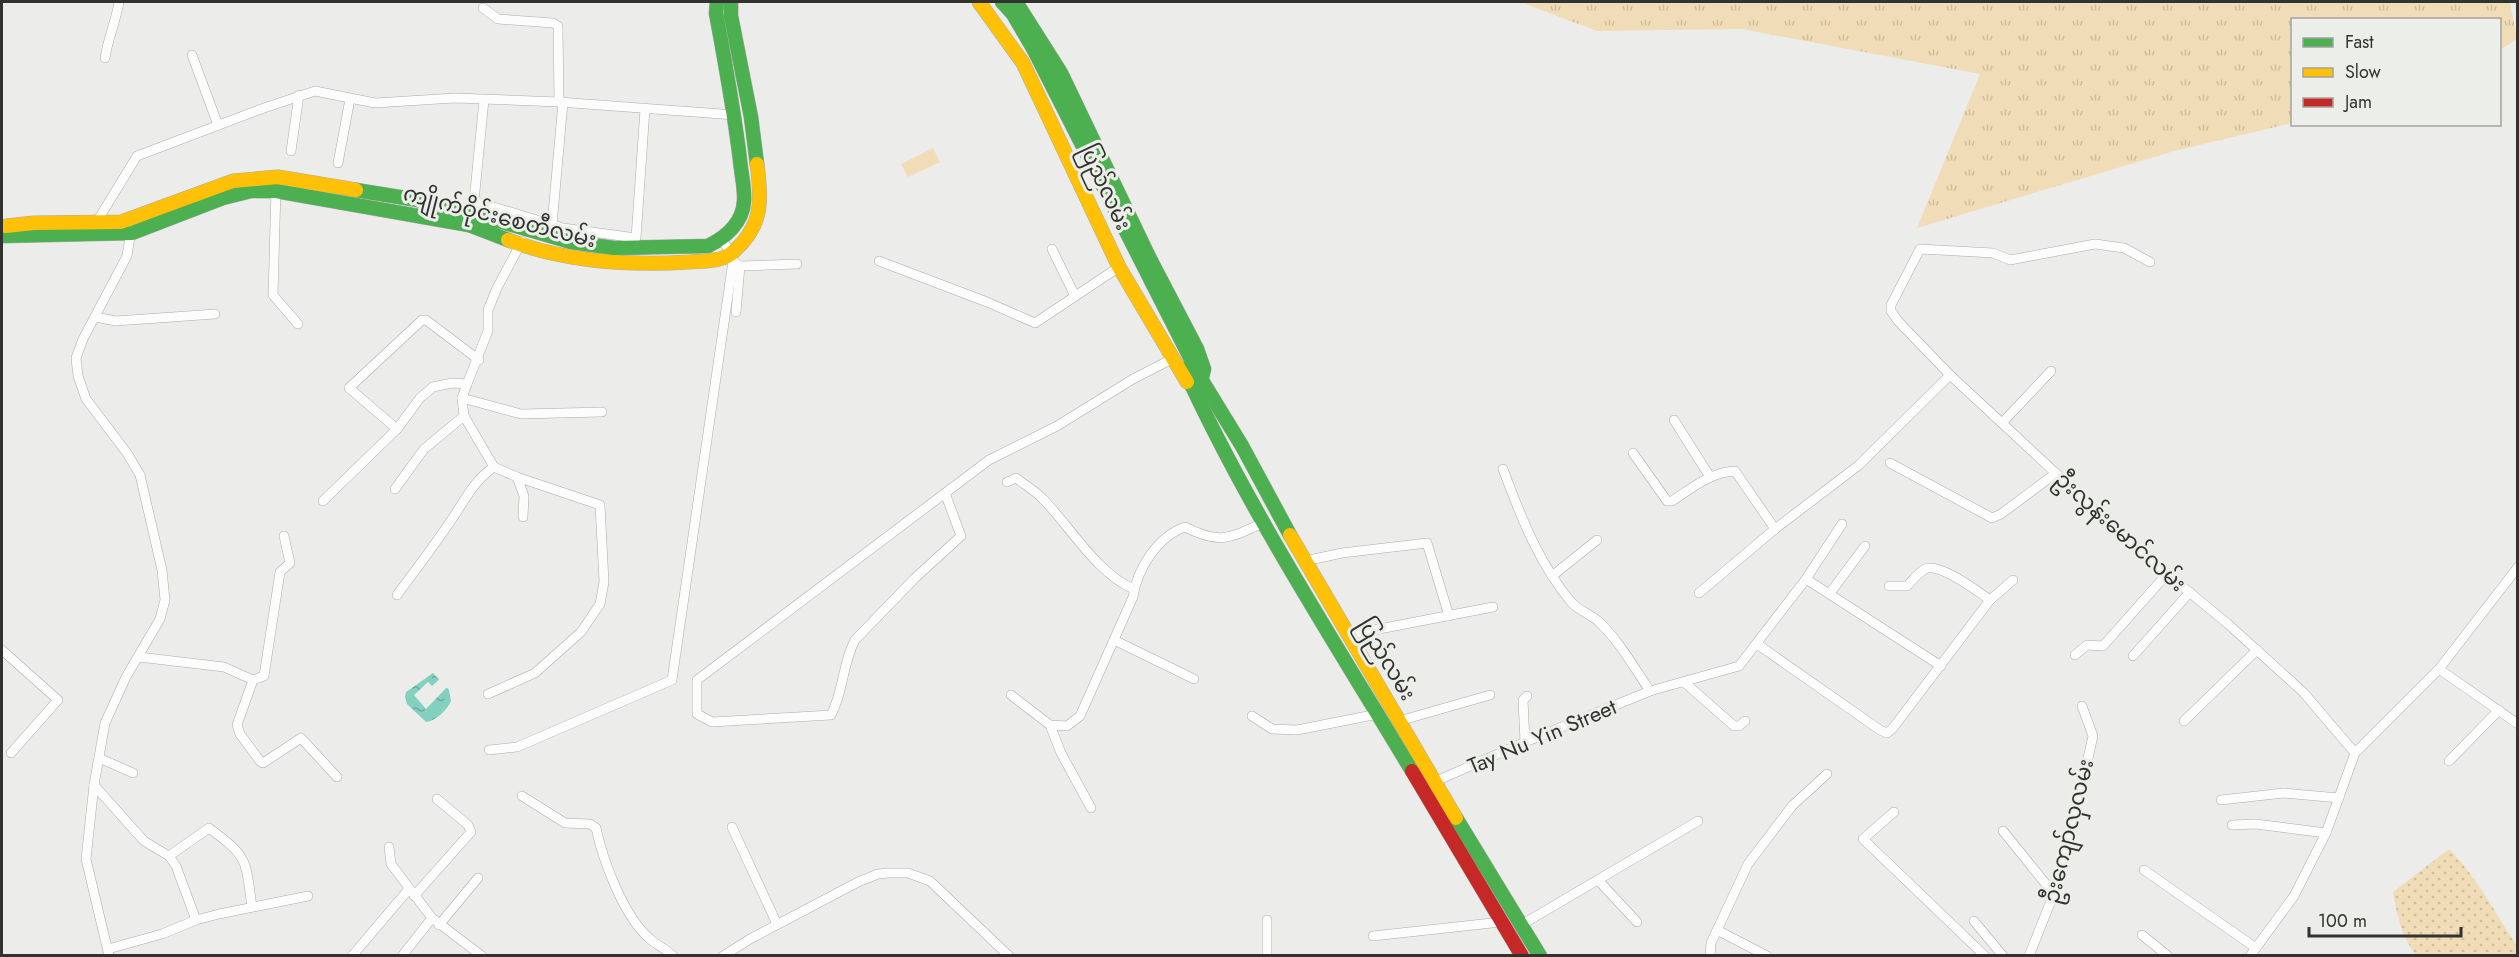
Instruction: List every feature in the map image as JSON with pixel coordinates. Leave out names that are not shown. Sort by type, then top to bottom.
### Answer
[{"type":"main road","points":[[2,236],[131,226],[238,193],[276,184],[397,204],[436,203],[472,212],[526,231],[571,242],[614,248],[708,246],[722,240],[734,228],[742,214],[744,201],[735,115],[716,13],[717,2]]},
{"type":"main road","points":[[731,2],[731,16],[751,117],[761,190],[756,226],[735,260]]},
{"type":"main road","name":"ပြည်လမ်း","points":[[979,2],[1023,63],[1043,100],[1119,267],[1172,359],[1197,383],[1227,420],[1348,635],[1540,956]]},
{"type":"main road","name":"ပြည်လမ်း","points":[[992,2],[1007,19],[1028,56],[1149,302],[1197,383]]},
{"type":"main road","name":"ပြည်လမ်း","points":[[1002,2],[1013,14],[1034,50],[1197,383],[1211,428],[1263,524],[1522,956]]},
{"type":"main road","name":"ပြည်လမ်း","points":[[1016,2],[1061,73],[1143,246],[1197,349],[1204,369],[1197,383]]},
{"type":"main road","name":"ကျိုက်ဝိုင်းစေတီလမ်း","points":[[397,204],[469,225],[521,245],[591,262],[635,265],[735,260]]},
{"type":"main road","points":[[2,226],[34,223],[131,226]]},
{"type":"street","points":[[105,58],[107,43],[116,23],[119,2]]},
{"type":"street","points":[[483,8],[498,19],[553,23],[558,26],[562,102],[552,225]]},
{"type":"street","points":[[192,55],[218,125]]},
{"type":"street","points":[[96,224],[137,156],[315,91],[375,103],[455,98],[562,102],[735,115]]},
{"type":"street","points":[[291,151],[300,95]]},
{"type":"street","points":[[338,163],[350,99]]},
{"type":"street","points":[[484,100],[474,201],[552,225],[636,238],[645,109]]},
{"type":"street","points":[[276,184],[273,295],[298,324]]},
{"type":"street","points":[[131,226],[127,256],[76,358],[78,376],[86,399],[127,453],[140,475],[162,570],[165,600],[160,619],[140,657],[126,677],[105,723],[94,785],[86,859],[109,952],[196,920],[252,906],[308,896]]},
{"type":"street","points":[[488,694],[535,673],[580,632],[600,604],[604,582],[600,505],[494,467],[464,416],[462,398],[489,331],[488,310],[496,288],[521,245],[526,231]]},
{"type":"street","points":[[722,240],[735,260],[736,312]]},
{"type":"street","name":"ဦးလွန်းမောင်လမ်း","points":[[2150,262],[2124,248],[2095,244],[2010,260],[1993,254],[1920,249],[1891,305],[1891,311],[1950,375],[2168,574],[2303,692],[2355,753]]},
{"type":"street","points":[[1052,249],[1075,296]]},
{"type":"street","points":[[735,260],[797,264]]},
{"type":"street","points":[[489,750],[517,747],[672,680],[735,260]]},
{"type":"street","points":[[879,261],[1035,323],[1119,267]]},
{"type":"street","points":[[95,317],[116,321],[215,314]]},
{"type":"street","points":[[397,429],[349,388],[422,320],[426,320],[478,360]]},
{"type":"street","points":[[945,493],[960,536],[915,578],[855,640],[849,652],[839,700],[831,715],[712,722],[697,714],[696,680],[945,493],[989,460],[1057,426],[1133,379],[1172,359]]},
{"type":"street","points":[[2002,423],[2051,371]]},
{"type":"street","points":[[1699,593],[1774,529],[1859,465],[1950,375]]},
{"type":"street","points":[[323,501],[397,429],[420,398],[433,387],[452,383],[467,384]]},
{"type":"street","points":[[462,398],[521,414],[602,412]]},
{"type":"street","points":[[395,489],[424,449],[464,416]]},
{"type":"street","points":[[1674,420],[1710,477]]},
{"type":"street","points":[[1633,453],[1667,501],[1672,501],[1710,477],[1723,472],[1735,471],[1774,529]]},
{"type":"street","points":[[1890,463],[1992,518],[2001,514],[2056,473]]},
{"type":"street","points":[[398,595],[470,490],[482,475],[494,467]]},
{"type":"street","points":[[1503,469],[1513,497],[1552,576],[1573,603],[1598,621],[1650,691]]},
{"type":"street","points":[[517,477],[524,496],[523,517]]},
{"type":"street","points":[[1007,482],[1016,478],[1040,496],[1103,567],[1122,584],[1134,589]]},
{"type":"street","points":[[1050,725],[1067,726],[1080,716],[1133,597],[1135,583],[1156,547],[1172,532],[1185,527],[1200,534],[1226,539],[1263,524]]},
{"type":"street","name":"Tay Nu Yin Street","points":[[1434,782],[1524,742],[1650,691],[1739,666],[1806,579],[1842,524]]},
{"type":"street","points":[[140,657],[224,667],[253,680],[264,676],[280,572],[290,563],[284,536]]},
{"type":"street","points":[[1552,576],[1597,540]]},
{"type":"street","points":[[1305,561],[1342,553],[1428,543],[1449,616]]},
{"type":"street","points":[[1830,593],[1864,546]]},
{"type":"street","points":[[2144,870],[2253,952],[2294,896],[2326,833],[2355,753],[2439,669],[2517,567]]},
{"type":"street","points":[[1889,586],[1906,586],[1926,568],[1934,568],[1959,579],[1990,600]]},
{"type":"street","points":[[2075,655],[2086,645],[2103,646],[2168,574]]},
{"type":"street","points":[[1806,579],[1941,666]]},
{"type":"street","points":[[1757,644],[1887,733],[1990,600],[2013,580]]},
{"type":"street","points":[[2133,656],[2190,592]]},
{"type":"street","points":[[1348,635],[1493,607]]},
{"type":"street","points":[[1114,640],[1194,679]]},
{"type":"street","points":[[2,650],[58,700],[11,753]]},
{"type":"street","points":[[2184,721],[2257,650]]},
{"type":"street","points":[[2439,669],[2517,724]]},
{"type":"street","points":[[253,680],[237,725],[240,734],[260,761],[263,763],[301,738],[337,777]]},
{"type":"street","points":[[1684,682],[1734,726],[1739,726],[1744,721]]},
{"type":"street","points":[[1011,695],[1050,725],[1061,753],[1091,808]]},
{"type":"street","points":[[1400,721],[1490,695]]},
{"type":"street","points":[[1524,742],[1523,700],[1527,696]]},
{"type":"street","name":"ဦးကျော်လှလမ်း","points":[[2029,956],[2062,873],[2093,736],[2082,706]]},
{"type":"street","points":[[2450,761],[2499,710]]},
{"type":"street","points":[[1252,716],[1272,729],[1297,730],[1378,714]]},
{"type":"street","points":[[99,758],[134,774]]},
{"type":"street","points":[[1710,956],[1711,943],[1748,864],[1792,806],[1827,774]]},
{"type":"street","points":[[94,785],[144,841],[169,856],[176,866],[196,920]]},
{"type":"street","points":[[2221,800],[2284,793],[2339,798]]},
{"type":"street","points":[[522,796],[565,823],[590,824],[596,828],[602,856],[640,928],[650,939],[673,956]]},
{"type":"street","points":[[352,956],[471,832],[468,825],[437,799]]},
{"type":"street","points":[[1894,812],[1863,839],[1985,956]]},
{"type":"street","points":[[1521,925],[1698,821]]},
{"type":"street","points":[[2232,825],[2256,824],[2326,833]]},
{"type":"street","points":[[732,827],[777,924]]},
{"type":"street","points":[[169,856],[209,828],[238,850],[246,863],[252,906]]},
{"type":"street","points":[[2003,831],[2054,894]]},
{"type":"street","points":[[389,847],[392,864],[411,892],[436,921],[482,956]]},
{"type":"street","points":[[723,956],[777,924],[878,874],[908,873],[930,881],[1009,956]]},
{"type":"street","points":[[402,956],[478,878]]},
{"type":"street","points":[[1598,880],[1637,922]]},
{"type":"street","points":[[1267,920],[1267,956]]},
{"type":"street","points":[[1974,921],[2003,956]]},
{"type":"street","points":[[1373,936],[1501,922]]},
{"type":"street","points":[[1717,930],[1767,956]]},
{"type":"street","points":[[2142,935],[2168,956]]},
{"type":"green space","points":[[1520,2],[2510,2],[2517,39],[2501,49],[2501,18],[2291,18],[2291,123],[2174,151],[1917,228],[1980,74],[1742,29],[1597,31]]},
{"type":"green space","points":[[933,148],[940,162],[908,177],[901,164]]},
{"type":"green space","points":[[2449,849],[2486,896],[2517,946],[2517,955],[2416,955],[2411,948],[2400,925],[2393,892]]},
{"type":"water","points":[[433,673],[449,690],[451,701],[434,720],[426,722],[407,704],[405,697],[406,692]]},
{"type":"pier","points":[[442,677],[449,685],[426,709],[414,695],[428,682],[432,686]]},
{"type":"traffic: fast","points":[[356,190],[436,203],[571,242],[614,248],[708,246],[721,238],[737,222],[744,201],[735,123],[716,13],[717,2]]},
{"type":"traffic: fast","points":[[731,2],[731,16],[751,117],[757,164]]},
{"type":"traffic: fast","points":[[1002,2],[1013,14],[1034,50],[1201,379],[1242,446],[1290,535]]},
{"type":"traffic: fast","points":[[1016,2],[1061,73],[1149,257],[1197,349],[1204,369],[1202,377]]},
{"type":"traffic: fast","points":[[2,236],[132,233],[223,198],[251,191],[276,191],[469,225],[508,240]]},
{"type":"traffic: fast","points":[[1184,369],[1263,523],[1412,771]]},
{"type":"traffic: fast","points":[[1456,818],[1540,956]]},
{"type":"traffic: slow","points":[[979,2],[1023,63],[1119,267],[1187,382]]},
{"type":"traffic: slow","points":[[508,240],[574,258],[620,263],[666,263],[724,258],[743,242],[755,222],[760,201],[757,164]]},
{"type":"traffic: slow","points":[[6,226],[34,223],[121,222],[233,181],[278,177],[356,190]]},
{"type":"traffic: slow","points":[[1290,535],[1456,818]]},
{"type":"traffic: jam","points":[[1412,771],[1522,956]]}]
